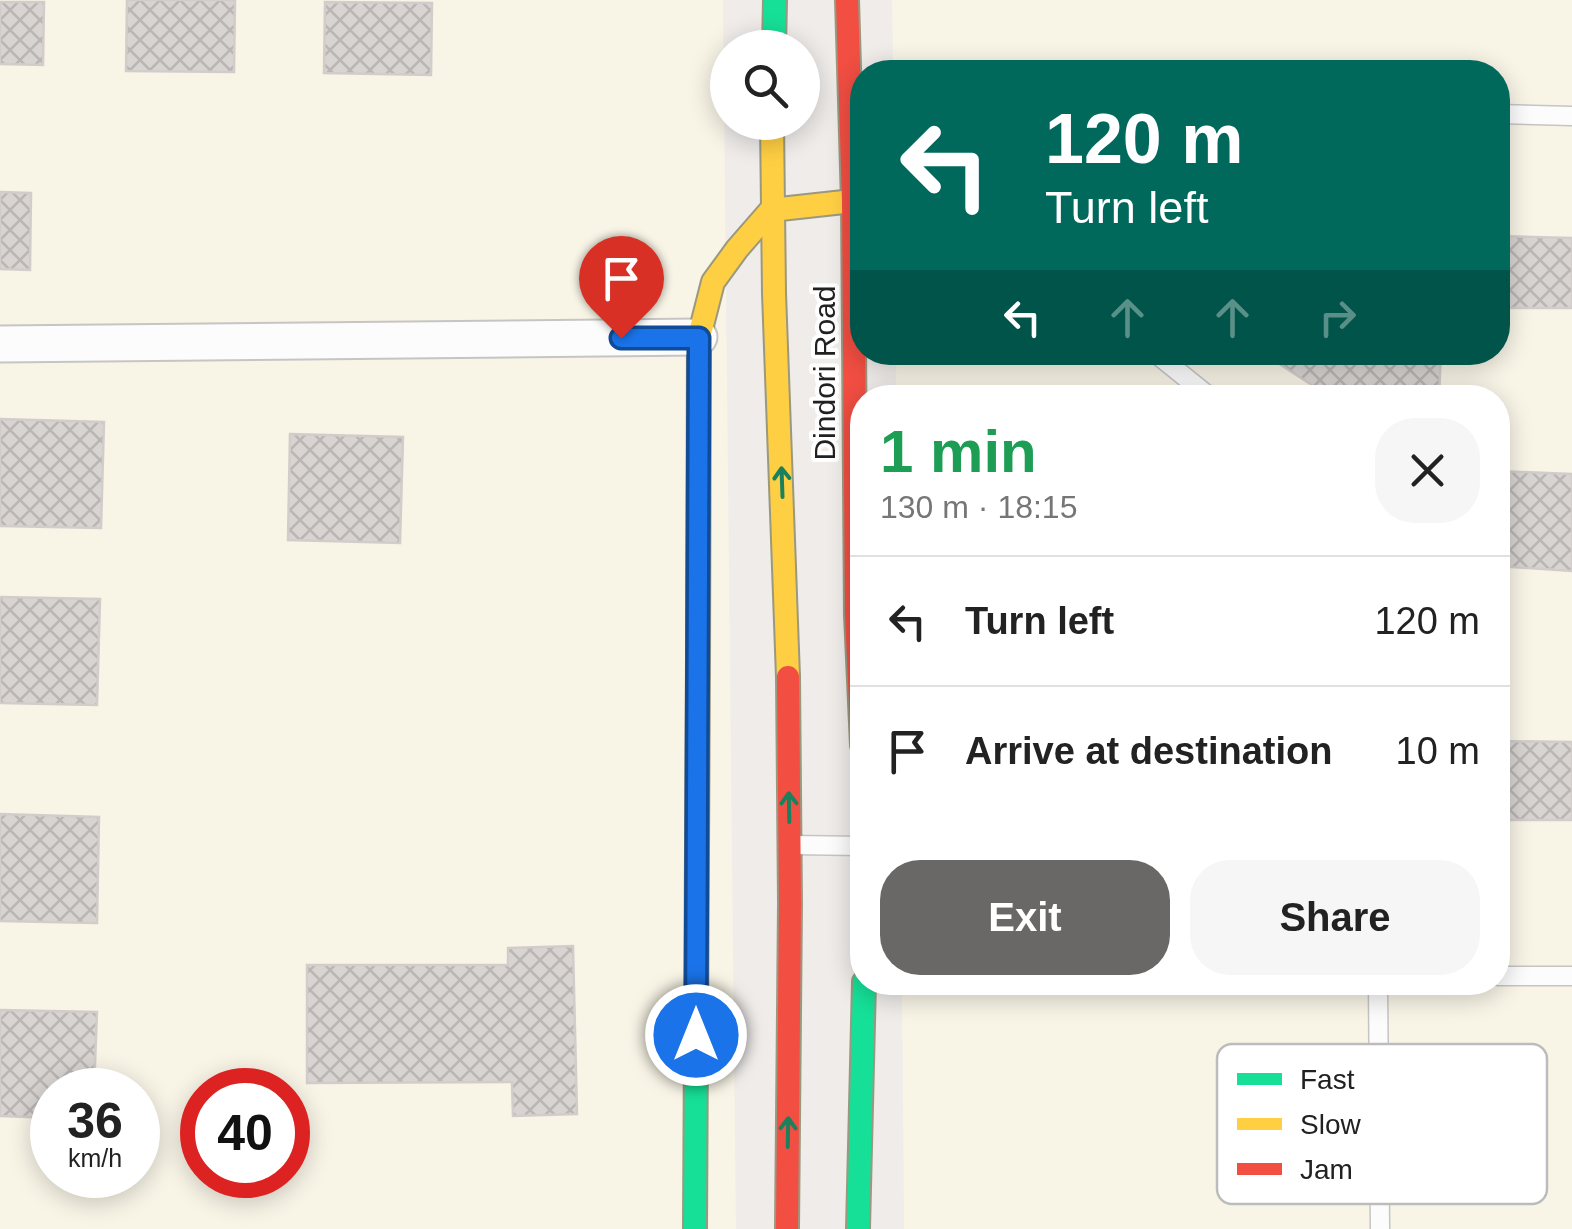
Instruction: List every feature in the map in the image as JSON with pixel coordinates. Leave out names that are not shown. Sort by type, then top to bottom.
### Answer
[{"type":"main road","points":[[774,0],[774,30]]},
{"type":"main road","name":"Dindori Road","points":[[847,0],[850,60]]},
{"type":"main road","points":[[772,140],[790,846],[787,1229]]},
{"type":"main road","points":[[694,1229],[699,338],[713,282],[771,210],[850,203]]},
{"type":"main road","points":[[858,1229],[864,995]]},
{"type":"street","points":[[0,344],[699,338]]},
{"type":"lane","points":[[1510,114],[1572,116]]},
{"type":"lane","points":[[1170,365],[1194,385]]},
{"type":"lane","points":[[790,846],[850,846]]},
{"type":"lane","points":[[1510,976],[1572,976]]},
{"type":"lane","points":[[1378,995],[1379,1044]]},
{"type":"lane","points":[[1380,1204],[1380,1229]]},
{"type":"shaded area","points":[[0,0],[723,0],[723,30],[710,30],[710,140],[724,140],[736,1229],[0,1229]]},
{"type":"shaded area","points":[[892,0],[1572,0],[1572,1229],[904,1229],[902,995],[1510,995],[1510,385],[896,385],[896,365],[1510,365],[1510,60],[893,60]]},
{"type":"building","points":[[127,0],[235,0],[234,72],[126,71]]},
{"type":"building","points":[[0,2],[44,2],[43,65],[0,64]]},
{"type":"building","points":[[325,2],[432,3],[431,75],[324,73]]},
{"type":"building","points":[[0,192],[31,193],[30,270],[0,269]]},
{"type":"building","points":[[1510,236],[1572,238],[1572,308],[1510,308]]},
{"type":"building","points":[[1281,365],[1440,365],[1440,385],[1312,385]]},
{"type":"building","points":[[0,419],[104,422],[101,528],[0,526]]},
{"type":"building","points":[[290,434],[403,437],[400,543],[288,540]]},
{"type":"building","points":[[1510,471],[1572,474],[1572,571],[1510,567]]},
{"type":"building","points":[[0,597],[100,599],[97,705],[0,703]]},
{"type":"building","points":[[1510,741],[1572,742],[1572,820],[1510,820]]},
{"type":"building","points":[[0,814],[99,817],[97,923],[0,921]]},
{"type":"building","points":[[573,946],[577,1114],[513,1116],[512,1082],[310,1083],[307,965],[508,965],[508,948]]},
{"type":"building","points":[[0,1010],[97,1012],[95,1068],[30,1068],[30,1117],[0,1116]]},
{"type":"traffic: fast","points":[[774,30],[775,0]]},
{"type":"traffic: fast","points":[[695,1229],[698,658]]},
{"type":"traffic: fast","points":[[858,1229],[864,995]]},
{"type":"traffic: slow","points":[[772,140],[788,677]]},
{"type":"traffic: slow","points":[[698,658],[699,337],[713,282],[771,210],[850,201]]},
{"type":"traffic: jam","points":[[847,0],[850,100]]},
{"type":"traffic: jam","points":[[854,365],[854,385]]},
{"type":"traffic: jam","points":[[787,1229],[788,677]]},
{"type":"route","points":[[621,338],[699,338],[696,1035]]}]
